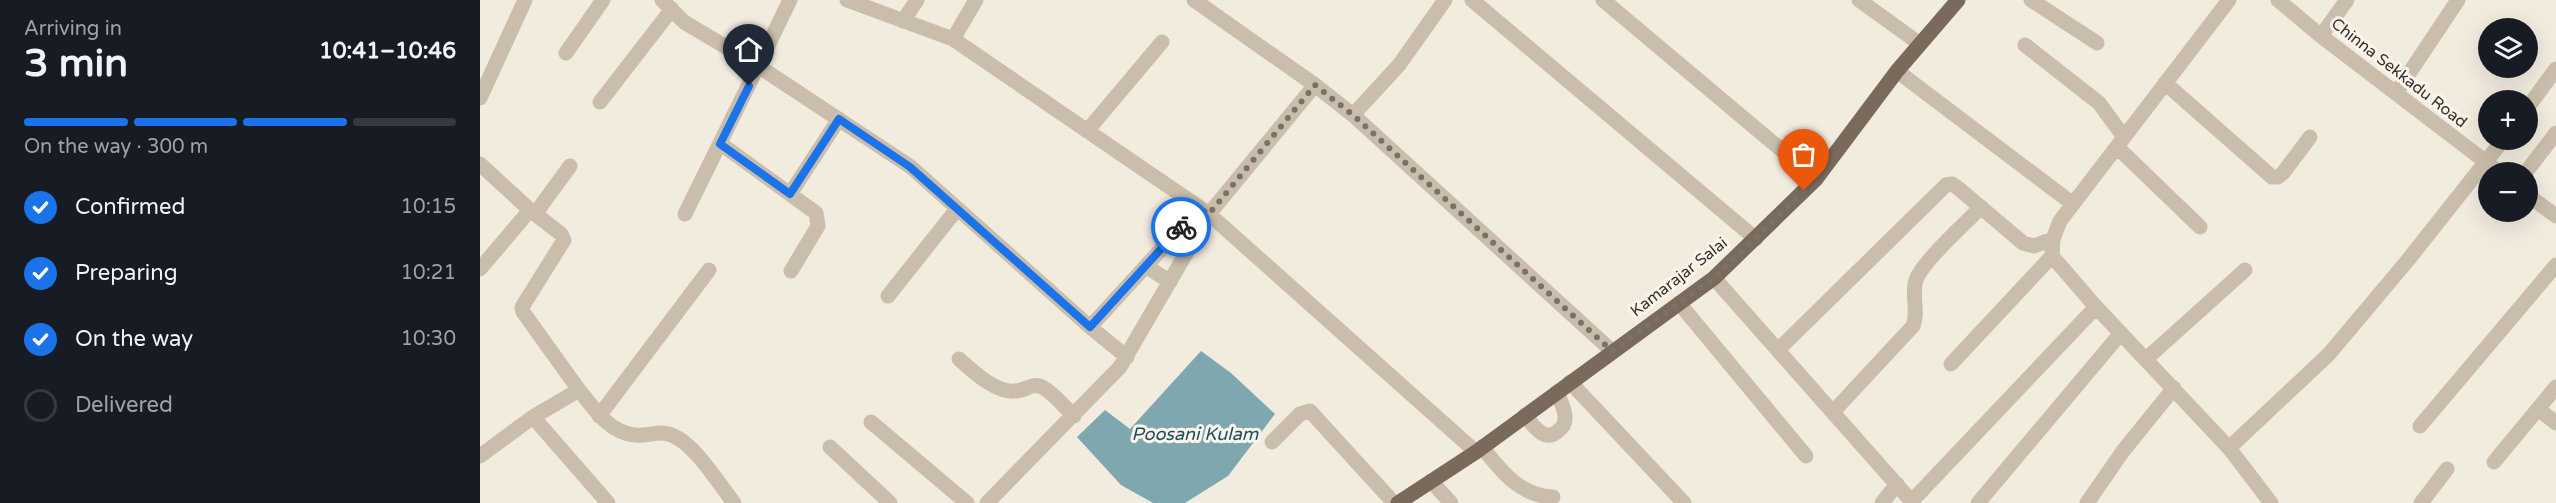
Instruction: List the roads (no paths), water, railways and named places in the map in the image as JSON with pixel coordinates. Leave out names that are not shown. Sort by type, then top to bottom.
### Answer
[{"type":"main road","name":"Kamarajar Salai","points":[[1396,503],[1479,449],[1714,278],[1816,179],[1898,71],[1958,0]]},
{"type":"street","points":[[482,91],[525,0]]},
{"type":"street","points":[[566,53],[603,0]]},
{"type":"street","points":[[685,214],[790,0]]},
{"type":"street","points":[[847,0],[953,39],[1204,211],[1479,449],[1511,480],[1541,497],[1553,497]]},
{"type":"street","points":[[903,21],[917,0]]},
{"type":"street","points":[[953,39],[976,0]]},
{"type":"street","points":[[1194,0],[1315,85],[1353,115],[1612,351]]},
{"type":"street","points":[[1353,115],[1399,65],[1445,0]]},
{"type":"street","points":[[1472,0],[1756,239]]},
{"type":"street","points":[[1602,0],[1816,179]]},
{"type":"street","points":[[1859,0],[1920,44]]},
{"type":"street","points":[[2031,0],[2097,43]]},
{"type":"street","points":[[1951,364],[2052,256],[2053,239],[2060,221],[2229,0]]},
{"type":"street","name":"Chinna Sekkadu Road","points":[[2278,0],[2321,36],[2485,162]]},
{"type":"street","points":[[2321,36],[2347,0]]},
{"type":"street","points":[[2396,93],[2458,0]]},
{"type":"street","points":[[600,102],[667,5],[684,22],[758,66],[910,167],[1090,327],[1127,357]]},
{"type":"street","points":[[1087,131],[1162,42]]},
{"type":"street","points":[[2025,45],[2099,103],[2120,142],[2200,227]]},
{"type":"street","points":[[2538,93],[2556,69]]},
{"type":"street","points":[[1898,71],[2073,204]]},
{"type":"street","points":[[2165,83],[2272,177],[2278,177],[2283,173],[2310,137]]},
{"type":"street","points":[[1090,327],[1146,266],[1204,211],[1315,85]]},
{"type":"street","points":[[790,194],[839,119]]},
{"type":"street","points":[[2534,162],[2556,133]]},
{"type":"street","points":[[720,144],[816,213],[819,220],[818,226],[792,272]]},
{"type":"street","points":[[2485,162],[2495,150]]},
{"type":"street","points":[[480,269],[533,212],[570,166]]},
{"type":"street","points":[[482,170],[561,234],[564,240],[523,304],[523,312],[579,390],[599,416],[616,429],[636,436],[655,432],[674,435],[686,443],[734,503]]},
{"type":"street","points":[[2229,448],[2329,354],[2408,260],[2478,171]]},
{"type":"street","points":[[1778,350],[1946,185],[1953,184],[2024,243],[2034,246],[2053,239]]},
{"type":"street","points":[[2538,202],[2556,216]]},
{"type":"street","points":[[1833,412],[1913,326],[1916,319],[1914,293],[1921,271],[1981,207]]},
{"type":"street","points":[[888,296],[957,208]]},
{"type":"street","points":[[987,503],[1074,416],[1127,357],[1170,282],[1204,211]]},
{"type":"street","points":[[2052,256],[2096,307],[2229,448],[2271,503]]},
{"type":"street","points":[[1146,266],[1170,282]]},
{"type":"street","points":[[2420,426],[2556,266]]},
{"type":"street","points":[[599,416],[709,270]]},
{"type":"street","points":[[2146,359],[2245,270]]},
{"type":"street","points":[[1714,278],[1912,502],[2096,307]]},
{"type":"street","points":[[1679,303],[1806,456]]},
{"type":"street","points":[[1978,503],[2121,333]]},
{"type":"street","points":[[959,359],[981,378],[1004,390],[1015,392],[1034,385],[1043,387],[1074,416]]},
{"type":"street","points":[[1570,382],[1684,503]]},
{"type":"street","points":[[2494,462],[2556,387]]},
{"type":"street","points":[[2087,503],[2123,451],[2174,388]]},
{"type":"street","points":[[480,456],[533,417],[579,390]]},
{"type":"street","points":[[1525,416],[1544,435],[1556,433],[1563,426],[1565,418],[1557,392]]},
{"type":"street","points":[[2538,409],[2556,423]]},
{"type":"street","points":[[1272,442],[1300,414],[1310,411],[1396,503]]},
{"type":"street","points":[[533,417],[608,503]]},
{"type":"street","points":[[871,423],[967,503]]},
{"type":"street","points":[[830,447],[890,503]]},
{"type":"street","points":[[2421,503],[2447,469]]},
{"type":"street","points":[[1431,481],[1451,503]]},
{"type":"street","points":[[1882,503],[1897,484]]},
{"type":"water","name":"Poosani Kulam","points":[[1201,351],[1231,373],[1275,414],[1228,476],[1185,503],[1153,503],[1121,485],[1077,437],[1105,410],[1130,429]]}]
